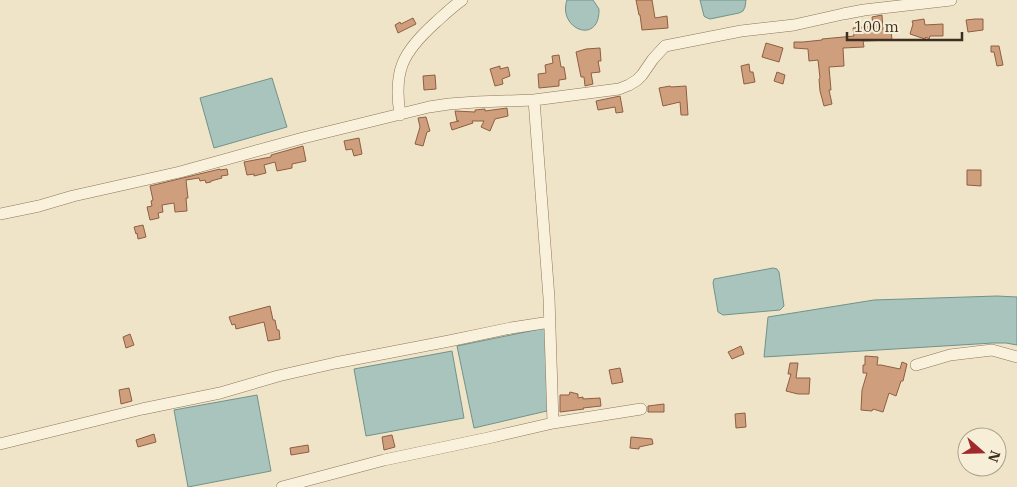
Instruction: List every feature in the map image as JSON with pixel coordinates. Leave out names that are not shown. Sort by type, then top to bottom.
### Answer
[{"type":"street","points":[[400,114],[397,97],[400,71],[407,53],[421,36],[462,0]]},
{"type":"street","points":[[0,214],[180,172],[303,138],[429,107],[449,104],[534,100],[619,89],[629,86],[642,75],[665,46],[741,31],[794,25],[864,10],[951,0]]},
{"type":"street","points":[[534,100],[550,322],[553,422]]},
{"type":"street","points":[[0,444],[142,409],[220,393],[278,376],[335,363],[550,322]]},
{"type":"street","points":[[916,365],[950,355],[992,350],[1017,357]]},
{"type":"street","points":[[282,487],[384,460],[553,422],[641,409]]},
{"type":"street","points":[[328,475],[331,487]]},
{"type":"water","points":[[567,0],[593,0],[599,9],[598,20],[593,27],[587,30],[573,25],[568,19],[566,10]]},
{"type":"water","points":[[700,0],[746,0],[743,11],[710,19],[704,16]]},
{"type":"water","points":[[272,78],[287,127],[214,148],[200,98]]},
{"type":"water","points":[[773,268],[779,272],[784,306],[780,310],[723,315],[718,312],[714,279]]},
{"type":"water","points":[[1017,297],[1017,345],[993,343],[764,357],[768,317],[874,300]]},
{"type":"water","points":[[545,328],[551,410],[474,428],[457,346]]},
{"type":"water","points":[[452,351],[464,418],[366,436],[354,369]]},
{"type":"water","points":[[257,395],[271,471],[188,487],[174,410]]},
{"type":"building","points":[[636,0],[652,0],[655,18],[667,16],[668,28],[642,30]]},
{"type":"building","points":[[882,15],[883,30],[891,30],[892,40],[863,41],[864,47],[843,48],[844,66],[829,67],[831,90],[829,90],[832,104],[824,106],[820,91],[818,60],[809,61],[808,49],[794,48],[794,42],[854,36],[853,28],[873,26],[872,17]]},
{"type":"building","points":[[413,18],[416,24],[398,33],[395,25]]},
{"type":"building","points":[[924,19],[925,25],[943,24],[943,36],[930,36],[929,39],[926,37],[925,39],[910,34],[912,21]]},
{"type":"building","points":[[983,19],[983,30],[968,32],[966,20]]},
{"type":"building","points":[[766,43],[783,48],[779,62],[762,57]]},
{"type":"building","points":[[991,46],[999,46],[1003,65],[997,66],[994,52],[991,52]]},
{"type":"building","points":[[600,48],[601,61],[598,61],[600,72],[591,73],[593,84],[585,86],[584,77],[581,77],[576,52]]},
{"type":"building","points":[[559,55],[566,79],[559,80],[559,86],[539,88],[538,74],[546,73],[545,65],[553,63],[552,56]]},
{"type":"building","points":[[749,64],[750,72],[753,72],[755,82],[744,84],[741,66]]},
{"type":"building","points":[[500,66],[500,69],[508,67],[510,76],[502,79],[503,84],[495,86],[490,69]]},
{"type":"building","points":[[777,72],[785,75],[783,84],[774,81]]},
{"type":"building","points":[[435,75],[436,89],[424,90],[423,76]]},
{"type":"building","points":[[686,86],[688,115],[681,115],[680,102],[663,106],[659,88]]},
{"type":"building","points":[[620,96],[623,112],[616,113],[615,107],[598,110],[596,101]]},
{"type":"building","points":[[507,108],[508,116],[495,119],[490,131],[481,127],[484,121],[472,121],[473,123],[452,130],[450,123],[459,121],[457,121],[455,111],[475,112],[475,110],[485,109],[485,111]]},
{"type":"building","points":[[426,117],[430,131],[427,132],[423,146],[415,144],[420,127],[418,118]]},
{"type":"building","points":[[359,138],[362,154],[354,156],[352,149],[346,150],[344,141]]},
{"type":"building","points":[[303,146],[306,161],[292,164],[292,168],[277,171],[275,162],[264,165],[266,173],[254,176],[254,174],[247,175],[244,162],[271,157],[271,155]]},
{"type":"building","points":[[220,169],[227,169],[228,175],[206,183],[205,180],[200,181],[199,178],[186,180],[187,211],[175,212],[174,203],[162,205],[163,212],[158,213],[159,218],[150,220],[147,207],[152,206],[151,201],[153,200],[150,186]]},
{"type":"building","points":[[967,170],[981,170],[981,186],[967,185]]},
{"type":"building","points":[[143,225],[146,237],[138,239],[134,227]]},
{"type":"building","points":[[270,306],[273,320],[275,320],[277,330],[279,330],[280,339],[268,341],[264,322],[236,329],[235,324],[232,325],[229,317]]},
{"type":"building","points":[[130,334],[134,345],[126,348],[123,337]]},
{"type":"building","points":[[741,346],[744,354],[732,359],[728,352]]},
{"type":"building","points":[[865,356],[878,357],[877,365],[900,369],[902,362],[907,364],[903,381],[901,381],[896,396],[889,393],[883,412],[873,409],[872,411],[861,410],[862,390],[867,373],[863,373]]},
{"type":"building","points":[[790,363],[798,363],[796,378],[810,378],[809,394],[786,391],[791,374],[788,374]]},
{"type":"building","points":[[620,368],[623,382],[612,384],[609,370]]},
{"type":"building","points":[[129,388],[132,401],[121,404],[119,390]]},
{"type":"building","points":[[570,392],[578,394],[578,398],[583,397],[583,399],[600,398],[601,406],[560,412],[560,395],[569,395]]},
{"type":"building","points":[[664,404],[664,412],[648,412],[648,406]]},
{"type":"building","points":[[745,413],[746,427],[736,428],[735,414]]},
{"type":"building","points":[[154,434],[156,442],[138,447],[136,440]]},
{"type":"building","points":[[392,435],[395,447],[384,450],[382,437]]},
{"type":"building","points":[[631,437],[652,439],[653,444],[639,447],[639,449],[630,448]]},
{"type":"building","points":[[308,445],[309,452],[291,455],[290,448]]}]
